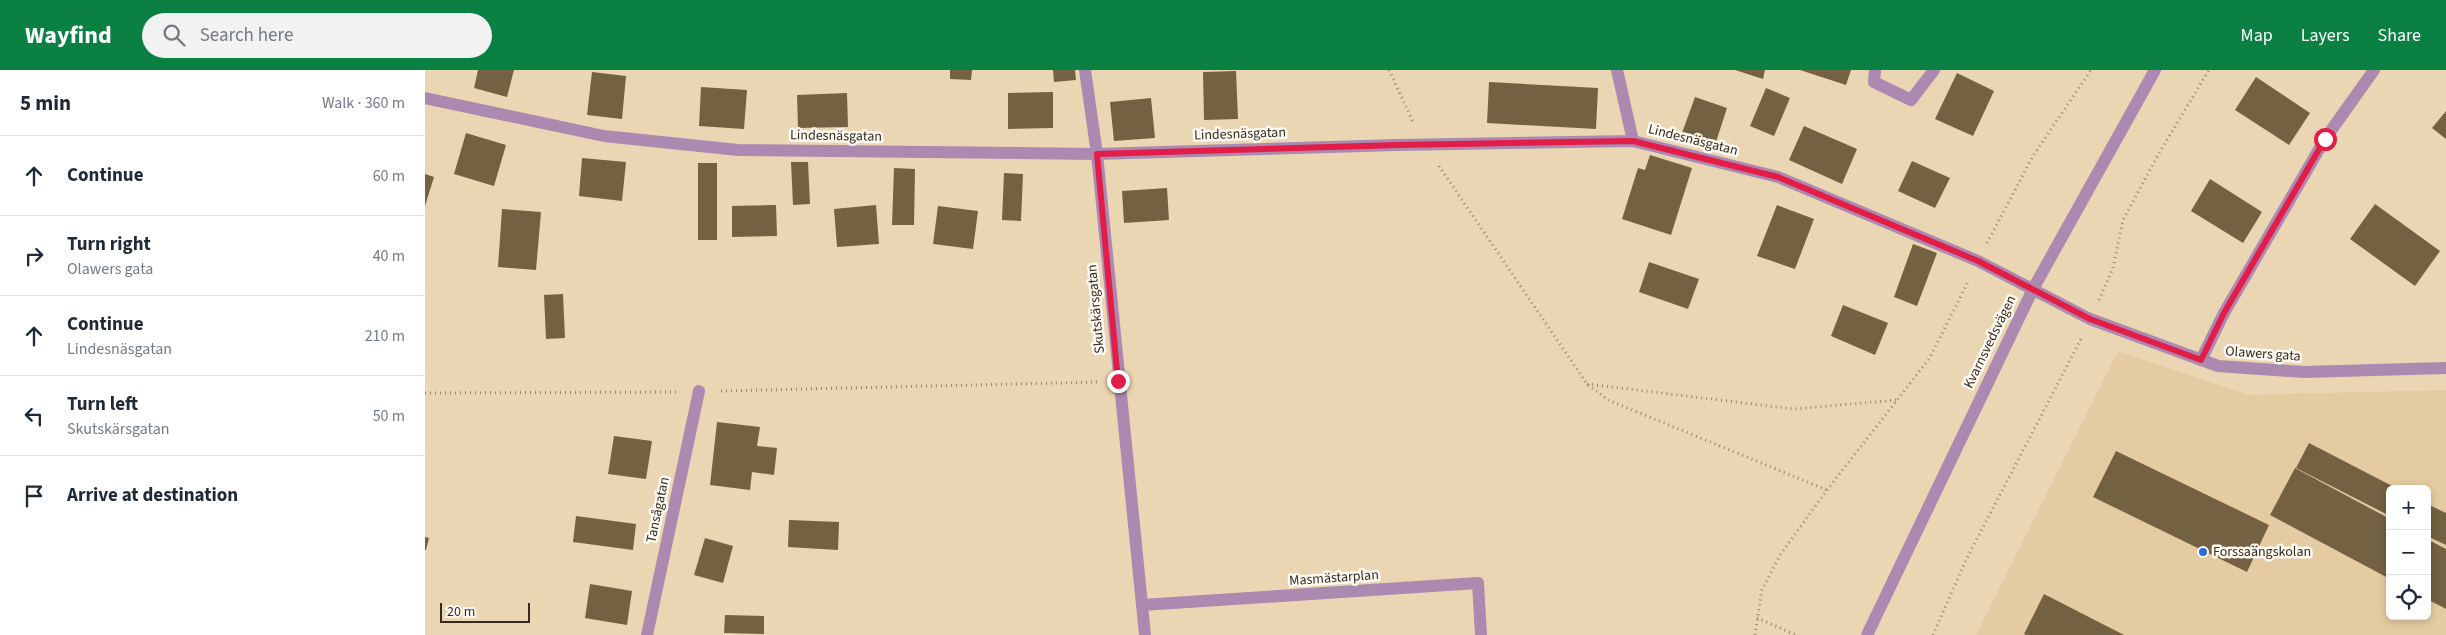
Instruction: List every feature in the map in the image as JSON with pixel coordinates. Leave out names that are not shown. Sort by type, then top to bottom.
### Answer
[{"type":"street","name":"Skutskärsgatan","points":[[1085,70],[1097,154],[1118,381],[1145,635]]},
{"type":"street","points":[[1617,70],[1633,141]]},
{"type":"street","points":[[1875,70],[1874,82],[1911,100],[1934,70]]},
{"type":"street","name":"Kvarnsvedsvägen","points":[[1867,635],[2033,289],[2155,70]]},
{"type":"street","points":[[2201,360],[2224,313],[2325,139],[2374,70]]},
{"type":"street","name":"Lindesnäsgatan","points":[[425,98],[604,136],[738,150],[1097,154],[1424,144],[1633,141],[1778,177],[1978,261],[2033,289]]},
{"type":"street","name":"Olawers gata","points":[[2033,289],[2090,319],[2218,366],[2304,372],[2446,368]]},
{"type":"street","name":"Tansågatan","points":[[647,635],[699,391]]},
{"type":"street","name":"Masmästarplan","points":[[1141,605],[1478,583],[1481,635]]},
{"type":"path","points":[[1389,70],[1424,144],[1587,384],[1608,400],[1827,490]]},
{"type":"path","points":[[1755,635],[1762,590],[1780,555],[1827,490],[1929,359],[2033,156],[2091,70]]},
{"type":"path","points":[[1933,635],[1965,562],[2090,319],[2113,268],[2123,220],[2158,155],[2209,70]]},
{"type":"path","points":[[425,394],[699,391],[1118,381]]},
{"type":"path","points":[[1587,384],[1794,410],[1897,400]]},
{"type":"path","points":[[1757,618],[1796,635]]},
{"type":"shaded area","name":"Forssaängskolan","points":[[2118,351],[2249,395],[2446,390],[2446,635],[1976,635]]},
{"type":"building","points":[[478,70],[514,70],[507,97],[474,88]]},
{"type":"building","points":[[950,70],[972,70],[971,80],[950,79]]},
{"type":"building","points":[[1053,70],[1075,70],[1076,80],[1054,82]]},
{"type":"building","points":[[1735,70],[1765,70],[1763,79]]},
{"type":"building","points":[[1800,70],[1851,70],[1846,85]]},
{"type":"building","points":[[1236,71],[1238,119],[1204,120],[1203,72]]},
{"type":"building","points":[[592,72],[626,76],[622,119],[587,115]]},
{"type":"building","points":[[1957,73],[1994,91],[1973,136],[1935,119]]},
{"type":"building","points":[[2256,77],[2310,113],[2289,145],[2235,110]]},
{"type":"building","points":[[1489,82],[1598,88],[1596,129],[1487,123]]},
{"type":"building","points":[[701,87],[747,90],[744,129],[699,126]]},
{"type":"building","points":[[1766,88],[1790,98],[1774,136],[1750,126]]},
{"type":"building","points":[[1053,92],[1053,128],[1008,129],[1008,93]]},
{"type":"building","points":[[847,93],[848,127],[798,128],[797,95]]},
{"type":"building","points":[[1695,97],[1727,108],[1715,145],[1682,133]]},
{"type":"building","points":[[1151,98],[1155,138],[1114,141],[1110,102]]},
{"type":"building","points":[[2446,111],[2446,139],[2432,128]]},
{"type":"building","points":[[1804,126],[1857,149],[1842,184],[1789,160]]},
{"type":"building","points":[[466,133],[506,145],[494,186],[454,174]]},
{"type":"building","points":[[1650,155],[1692,168],[1671,235],[1622,219],[1638,168],[1645,170]]},
{"type":"building","points":[[582,158],[626,162],[622,201],[579,196]]},
{"type":"building","points":[[1912,161],[1950,178],[1935,208],[1898,191]]},
{"type":"building","points":[[791,162],[808,162],[810,204],[793,205]]},
{"type":"building","points":[[698,163],[717,163],[717,240],[698,240]]},
{"type":"building","points":[[894,168],[915,169],[914,225],[892,225]]},
{"type":"building","points":[[1004,173],[1023,174],[1021,221],[1002,220]]},
{"type":"building","points":[[425,174],[434,177],[425,206]]},
{"type":"building","points":[[2210,179],[2262,212],[2243,243],[2191,211]]},
{"type":"building","points":[[1167,188],[1169,220],[1124,223],[1122,191]]},
{"type":"building","points":[[2375,204],[2440,251],[2415,286],[2350,239]]},
{"type":"building","points":[[776,205],[777,236],[732,237],[732,206]]},
{"type":"building","points":[[876,205],[879,244],[837,247],[834,209]]},
{"type":"building","points":[[1777,205],[1814,219],[1795,269],[1757,256]]},
{"type":"building","points":[[938,206],[978,211],[973,249],[933,244]]},
{"type":"building","points":[[502,209],[541,212],[536,270],[498,267]]},
{"type":"building","points":[[1913,244],[1937,253],[1917,306],[1894,297]]},
{"type":"building","points":[[1649,262],[1699,279],[1688,309],[1639,292]]},
{"type":"building","points":[[563,294],[565,338],[546,339],[544,295]]},
{"type":"building","points":[[1843,305],[1888,323],[1875,355],[1831,336]]},
{"type":"building","points":[[717,422],[760,427],[757,446],[777,448],[774,475],[752,472],[750,490],[710,485]]},
{"type":"building","points":[[614,436],[652,441],[646,479],[608,474]]},
{"type":"building","points":[[2309,443],[2390,485],[2386,485],[2386,514],[2296,468]]},
{"type":"building","points":[[2116,451],[2269,525],[2247,572],[2093,497]]},
{"type":"building","points":[[2295,468],[2386,517],[2386,577],[2270,515]]},
{"type":"building","points":[[2431,506],[2446,513],[2446,545],[2431,538]]},
{"type":"building","points":[[576,516],[636,524],[633,550],[573,542]]},
{"type":"building","points":[[789,520],[839,522],[838,550],[788,547]]},
{"type":"building","points":[[425,537],[429,538],[426,550],[425,550]]},
{"type":"building","points":[[705,538],[733,546],[723,583],[694,575]]},
{"type":"building","points":[[2431,541],[2446,549],[2446,609],[2431,601]]},
{"type":"building","points":[[590,584],[632,591],[627,625],[585,618]]},
{"type":"building","points":[[2044,594],[2124,635],[2024,634]]},
{"type":"building","points":[[725,615],[764,616],[764,634],[724,633]]},
{"type":"place","name":"Forssaängskolan","points":[[2203,552]]},
{"type":"route","points":[[1118,381],[1097,154],[1397,145],[1633,141],[1778,177],[1978,261],[2090,319],[2201,360],[2224,313],[2325,139]]}]
